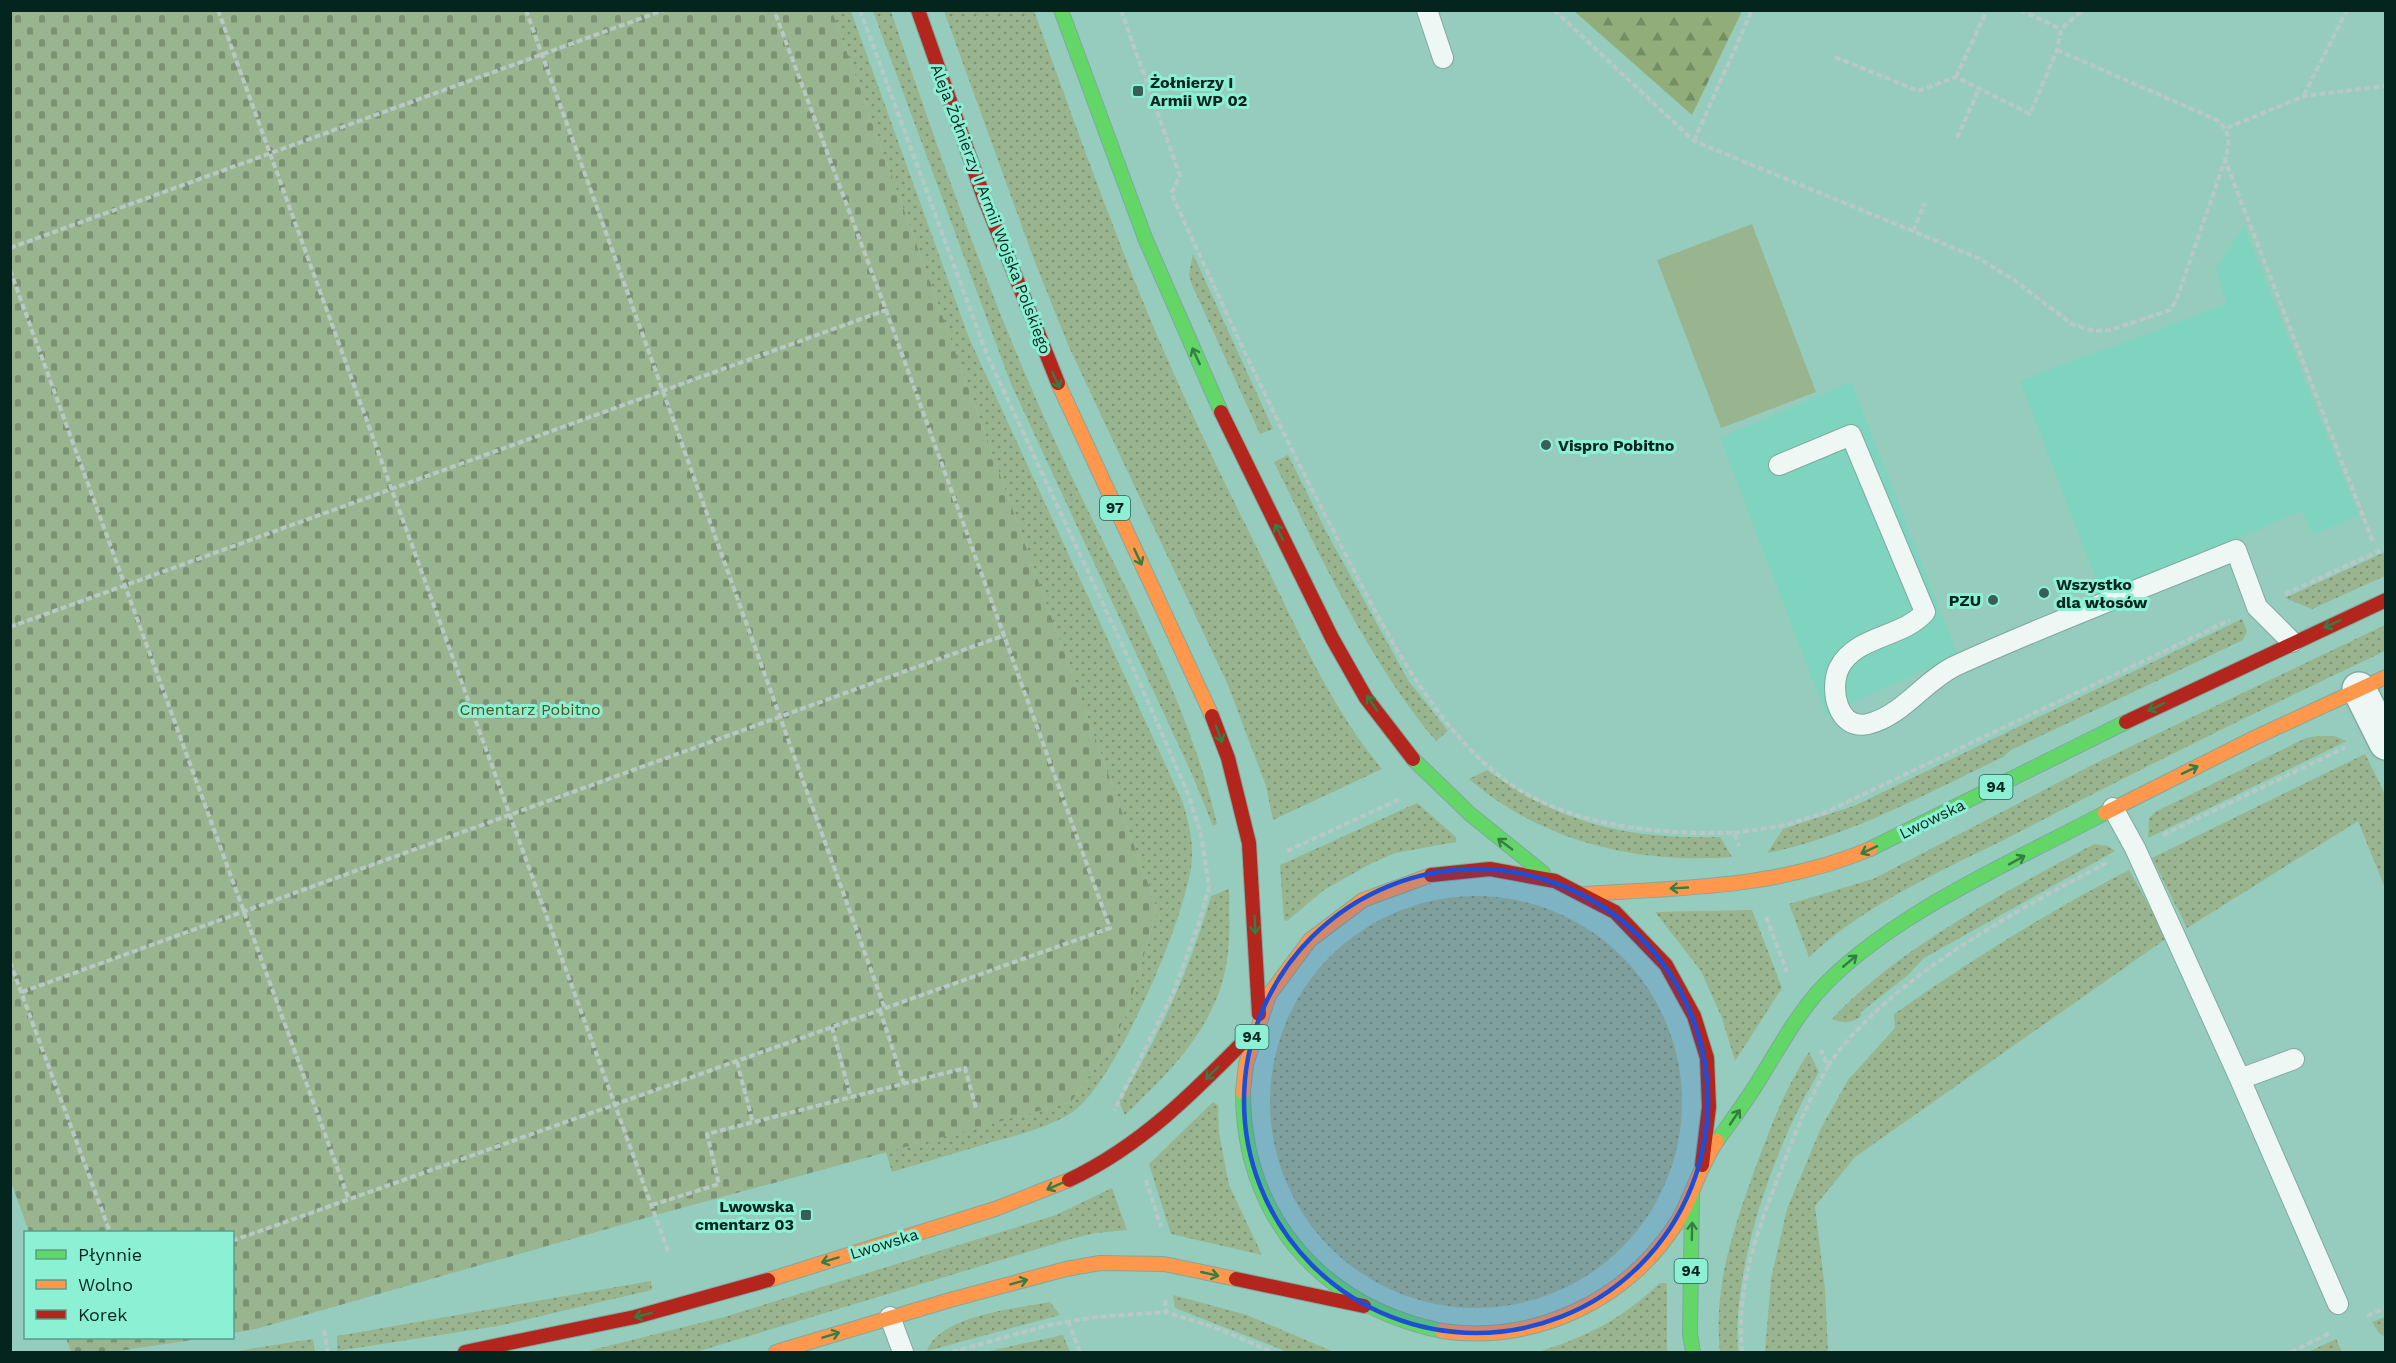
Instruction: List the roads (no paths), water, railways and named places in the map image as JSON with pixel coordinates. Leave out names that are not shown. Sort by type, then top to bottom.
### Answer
[{"type":"main road","name":"Aleja Żołnierzy I Armii Wojska Polskiego","points":[[918,10],[983,195],[1045,355],[1203,693],[1239,798],[1252,867],[1259,1017]]},
{"type":"main road","points":[[1060,10],[1159,272],[1278,531],[1367,698],[1404,748],[1435,783],[1467,813],[1551,880]]},
{"type":"main road","name":"Lwowska","points":[[1584,894],[1752,883],[1833,865],[1881,844],[2292,642],[2385,600]]},
{"type":"main road","name":"94","points":[[1702,1165],[1710,1116],[1709,1071],[1701,1034],[1684,995],[1654,949],[1617,914],[1584,894],[1551,880],[1509,870],[1472,868],[1430,873],[1392,884],[1355,902],[1313,934],[1283,970],[1253,1032],[1245,1066],[1242,1101],[1247,1150],[1260,1190],[1288,1239],[1322,1276],[1364,1306],[1404,1323],[1440,1332],[1484,1334],[1523,1330],[1568,1316],[1610,1293],[1652,1256],[1676,1222],[1702,1165],[1762,1076],[1802,1010],[1835,974],[1864,950],[1912,919],[2113,808],[2372,683]]},
{"type":"main road","name":"Lwowska","points":[[465,1353],[611,1323],[692,1302],[954,1222],[1038,1193],[1075,1177],[1131,1144],[1206,1079],[1253,1032]]},
{"type":"main road","name":"94","points":[[1692,1190],[1690,1334],[1693,1353]]},
{"type":"main road","points":[[776,1353],[890,1317],[1066,1269],[1122,1262],[1174,1266],[1364,1306]]},
{"type":"main road","name":"94","points":[[1404,1323],[1419,1338]]},
{"type":"street","points":[[2372,683],[2382,737]]},
{"type":"lane","points":[[1427,10],[1443,58]]},
{"type":"lane","points":[[1779,465],[1851,435],[1924,612],[1917,621],[1874,639],[1854,652],[1840,667],[1835,683],[1835,701],[1840,713],[1852,721],[1866,725],[1882,718],[1953,668],[2236,550],[2258,607],[2292,642]]},
{"type":"lane","points":[[2113,808],[2135,848],[2240,1079],[2337,1304]]},
{"type":"lane","points":[[2240,1079],[2294,1059]]},
{"type":"lane","points":[[890,1317],[903,1353]]},
{"type":"place","name":"Żołnierzy I Armii WP 02","points":[[1138,91]]},
{"type":"place","name":"Vispro Pobitno","points":[[1546,445]]},
{"type":"place","name":"Wszystko dla włosów","points":[[2044,593]]},
{"type":"place","name":"PZU","points":[[1993,600]]},
{"type":"place","name":"Lwowska cmentarz 03","points":[[806,1215]]},
{"type":"park label","name":"Cmentarz Pobitno","points":[[530,709]]}]
